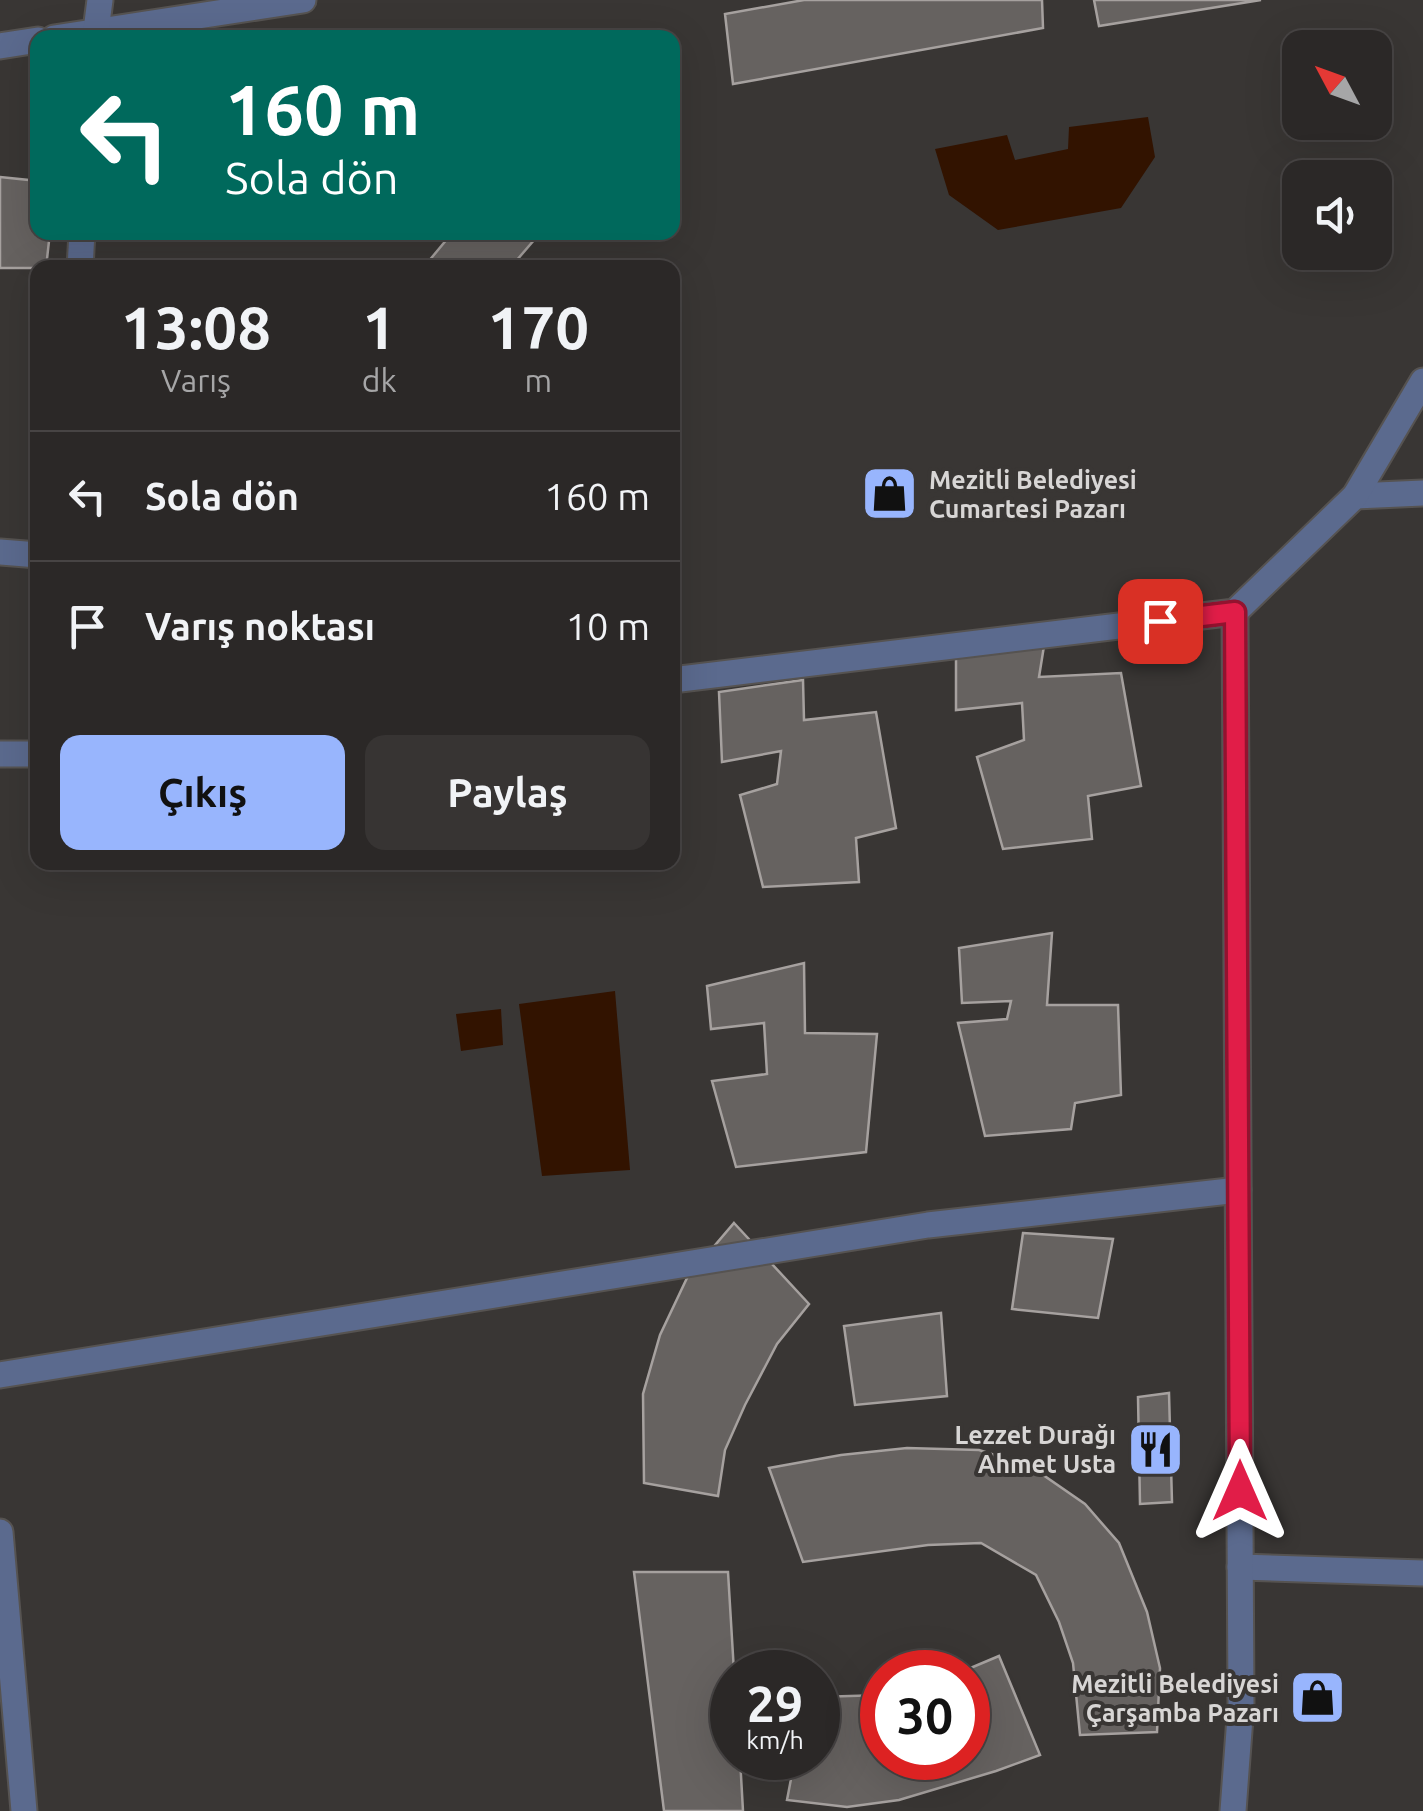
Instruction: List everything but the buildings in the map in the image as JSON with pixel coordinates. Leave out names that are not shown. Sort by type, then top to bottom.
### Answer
[{"type":"street","points":[[96,30],[100,0]]},
{"type":"street","points":[[120,30],[304,0]]},
{"type":"street","points":[[0,46],[30,41]]},
{"type":"street","points":[[680,679],[1235,612],[1355,496],[1423,381]]},
{"type":"street","points":[[1355,496],[1423,494]]},
{"type":"street","points":[[0,552],[30,554]]},
{"type":"street","points":[[1233,1811],[1241,1704],[1235,612]]},
{"type":"street","points":[[0,754],[30,754]]},
{"type":"street","points":[[0,1375],[928,1225],[1238,1190]]},
{"type":"street","points":[[0,1532],[24,1811]]},
{"type":"street","points":[[1240,1566],[1423,1573]]},
{"type":"shaded area","points":[[1148,117],[1155,157],[1121,208],[998,230],[949,195],[935,149],[1007,135],[1015,160],[1068,149],[1069,127]]},
{"type":"shaded area","points":[[615,991],[630,1170],[542,1176],[519,1004]]},
{"type":"shaded area","points":[[501,1009],[503,1045],[461,1051],[456,1014]]},
{"type":"place","name":"Mezitli Belediyesi Cumartesi Pazarı","points":[[890,494]]},
{"type":"place","name":"Lezzet Durağı Ahmet Usta","points":[[1155,1449]]},
{"type":"place","name":"Mezitli Belediyesi Çarşamba Pazarı","points":[[1318,1698]]},
{"type":"route","points":[[1160,621],[1235,612],[1240,1491]]}]
